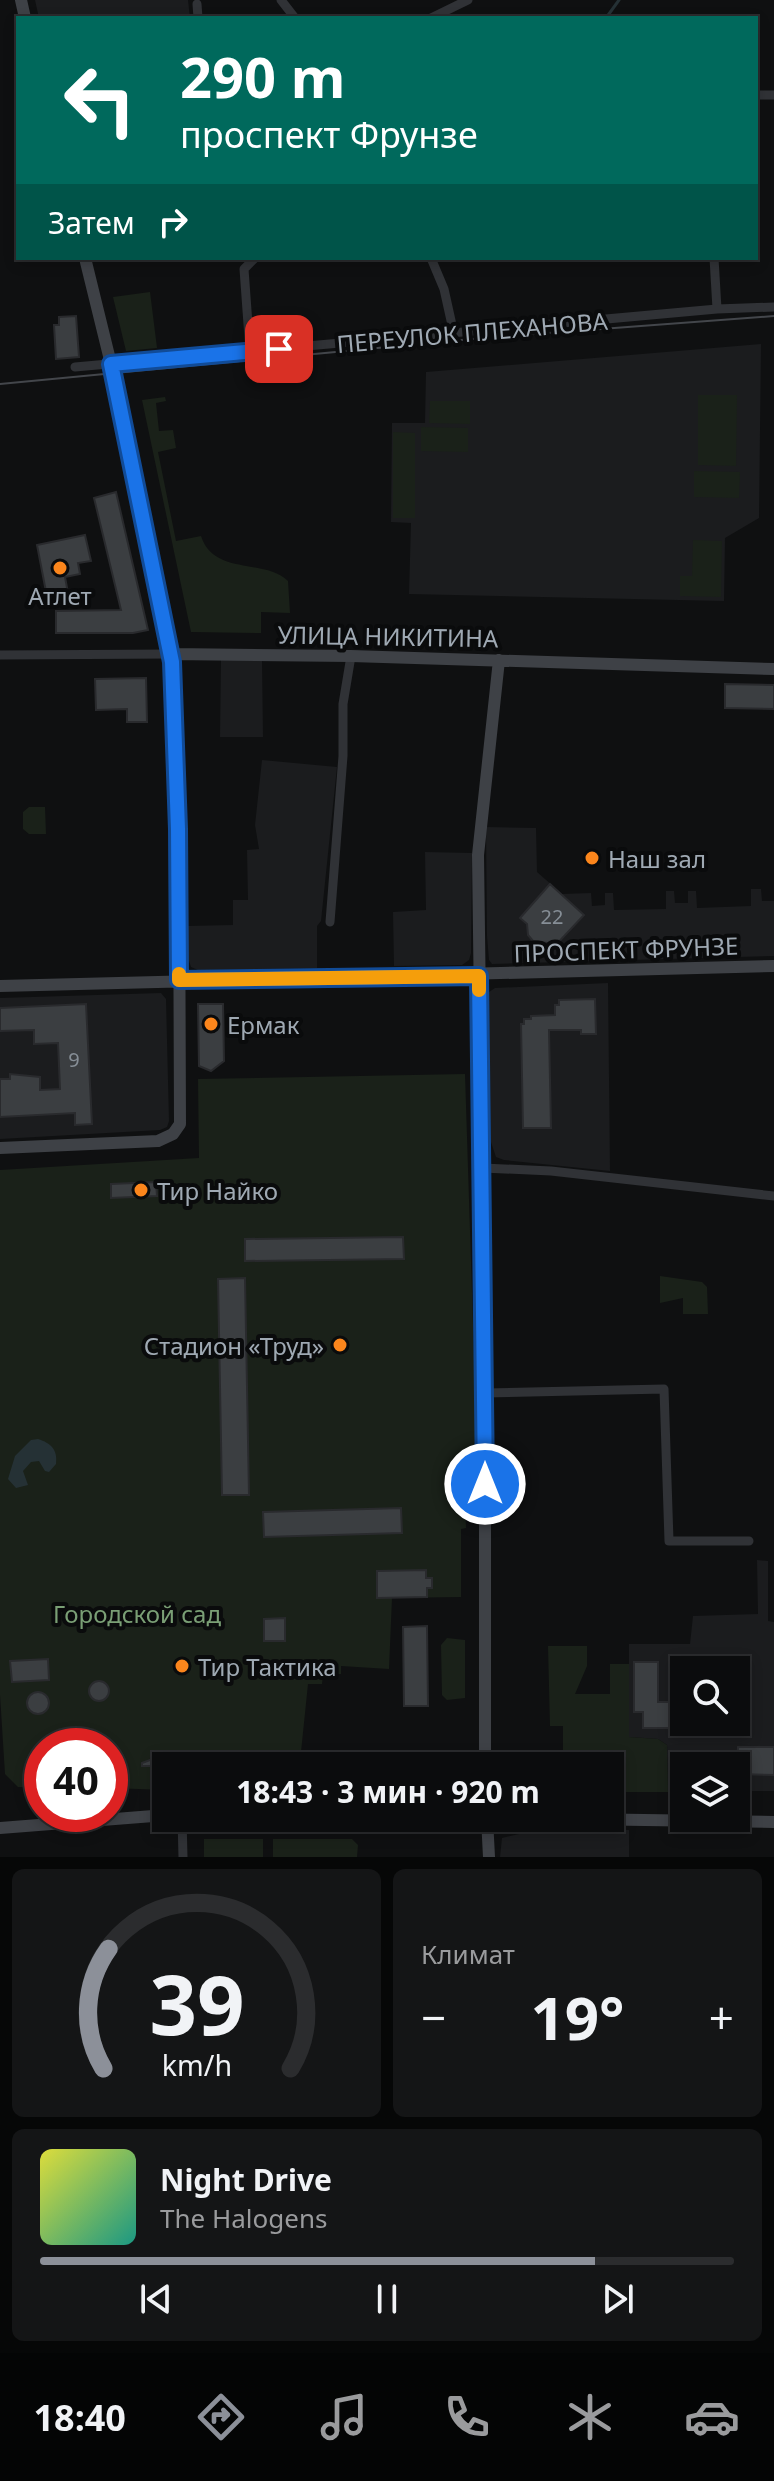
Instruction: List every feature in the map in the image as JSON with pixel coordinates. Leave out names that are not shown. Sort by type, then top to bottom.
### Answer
[{"type":"street","points":[[281,0],[293,16]]},
{"type":"street","points":[[435,16],[468,0]]},
{"type":"street","points":[[197,4],[198,16]]},
{"type":"street","points":[[0,1148],[158,1141],[178,1129],[180,1117],[179,843],[171,654],[111,364],[85,260]]},
{"type":"street","points":[[250,352],[244,269],[253,260]]},
{"type":"street","points":[[432,260],[444,289],[454,334]]},
{"type":"street","points":[[714,260],[717,309]]},
{"type":"street","name":"ПЕРЕУЛОК ПЛЕХАНОВА","points":[[75,367],[717,309],[774,307]]},
{"type":"street","name":"УЛИЦА НИКИТИНА","points":[[0,655],[351,656],[774,669]]},
{"type":"street","points":[[330,922],[343,756],[343,704],[351,656]]},
{"type":"street","points":[[485,1752],[479,844],[499,660]]},
{"type":"street","name":"ПРОСПЕКТ ФРУНЗЕ","points":[[0,986],[774,966]]},
{"type":"street","points":[[483,1168],[551,1171],[774,1196]]},
{"type":"street","points":[[485,1393],[664,1389],[669,1541],[749,1541]]},
{"type":"street","points":[[0,1828],[152,1816]]},
{"type":"street","points":[[624,1820],[774,1822]]},
{"type":"street","points":[[182,1832],[183,1857]]},
{"type":"street","points":[[488,1832],[489,1857]]},
{"type":"shaded area","points":[[35,0],[188,0],[190,16],[39,16]]},
{"type":"shaded area","points":[[761,344],[759,518],[725,538],[724,601],[409,594],[411,523],[391,522],[392,423],[425,423],[426,372]]},
{"type":"shaded area","points":[[221,660],[262,660],[263,737],[220,737]]},
{"type":"shaded area","points":[[262,760],[337,767],[321,921],[317,926],[317,968],[198,970],[191,967],[188,958],[187,926],[233,925],[233,900],[248,900],[247,850],[259,849],[255,825]]},
{"type":"shaded area","points":[[486,827],[536,828],[537,872],[562,894],[591,893],[592,906],[605,905],[605,893],[613,893],[614,910],[666,909],[666,891],[674,891],[675,903],[688,903],[688,891],[696,891],[697,908],[751,906],[751,889],[761,889],[762,901],[774,901],[774,956],[492,964],[487,936]]},
{"type":"shaded area","points":[[425,852],[472,853],[471,953],[469,960],[462,965],[394,966],[393,912],[426,910]]},
{"type":"shaded area","points":[[608,983],[610,1171],[496,1157],[490,1139],[489,992],[495,988]]},
{"type":"shaded area","points":[[161,993],[166,999],[167,1127],[160,1130],[0,1139],[0,998]]},
{"type":"shaded area","points":[[38,1439],[53,1448],[56,1464],[49,1472],[39,1461],[31,1462],[23,1471],[28,1485],[16,1488],[8,1479],[15,1456],[31,1440]]},
{"type":"shaded area","points":[[757,1560],[768,1561],[768,1621],[774,1622],[774,1791],[750,1791],[750,1752],[670,1752],[668,1792],[667,1745],[658,1739],[629,1737],[629,1644],[690,1644],[693,1616],[758,1614]]},
{"type":"shaded area","points":[[629,1830],[629,1857],[500,1857],[502,1838],[519,1834]]},
{"type":"green space","points":[[150,292],[157,348],[126,351],[113,297]]},
{"type":"green space","points":[[698,395],[737,395],[736,466],[698,465]]},
{"type":"green space","points":[[165,397],[166,401],[156,403],[159,431],[173,430],[176,448],[158,452],[176,541],[201,536],[207,548],[217,557],[278,574],[288,581],[290,613],[261,612],[261,633],[191,632],[142,400]]},
{"type":"green space","points":[[430,401],[470,401],[470,424],[429,423]]},
{"type":"green space","points":[[421,427],[468,428],[468,452],[421,451]]},
{"type":"green space","points":[[393,432],[415,433],[415,518],[393,518]]},
{"type":"green space","points":[[694,471],[740,472],[739,498],[694,497]]},
{"type":"green space","points":[[693,540],[722,541],[721,597],[680,596],[680,576],[692,576]]},
{"type":"green space","points":[[29,807],[45,807],[46,834],[29,834],[23,829],[23,812]]},
{"type":"green space","name":"Городской сад","points":[[465,1074],[478,1481],[473,1484],[473,1493],[465,1495],[466,1528],[461,1529],[461,1597],[392,1598],[389,1669],[341,1666],[341,1674],[323,1674],[322,1684],[308,1684],[301,1752],[152,1752],[152,1790],[128,1789],[128,1728],[24,1728],[24,1787],[18,1787],[5,1774],[0,1695],[0,1170],[199,1158],[198,1079]]},
{"type":"green space","points":[[660,1276],[702,1282],[707,1287],[708,1314],[683,1314],[683,1298],[660,1303]]},
{"type":"green space","points":[[447,1638],[465,1640],[465,1698],[447,1700],[442,1695],[441,1645]]},
{"type":"green space","points":[[548,1646],[587,1646],[587,1666],[575,1694],[610,1694],[610,1664],[629,1664],[629,1737],[658,1739],[667,1745],[668,1792],[624,1792],[624,1752],[563,1752],[563,1726],[550,1726]]},
{"type":"green space","points":[[204,1839],[263,1839],[263,1857],[204,1857]]},
{"type":"green space","points":[[273,1839],[352,1839],[358,1845],[357,1857],[273,1857]]},
{"type":"building","points":[[76,316],[79,357],[56,359],[54,325],[59,325],[59,317]]},
{"type":"building","points":[[116,492],[148,630],[133,633],[56,633],[56,611],[121,610],[94,498]]},
{"type":"building","name":"Атлет","points":[[85,535],[91,561],[78,563],[80,574],[65,577],[68,593],[47,597],[37,545]]},
{"type":"building","points":[[146,678],[147,722],[127,722],[127,709],[96,710],[95,679]]},
{"type":"building","points":[[725,684],[774,685],[774,709],[725,708]]},
{"type":"building","points":[[550,884],[584,915],[553,948],[547,943],[533,941],[528,935],[527,924],[520,918]]},
{"type":"building","points":[[595,999],[596,1034],[581,1034],[581,1030],[549,1030],[551,1128],[523,1128],[521,1024],[531,1016],[555,1015],[555,1005],[559,1005],[559,1000]]},
{"type":"building","points":[[86,1004],[92,1124],[75,1125],[75,1113],[0,1117],[0,1079],[10,1079],[10,1074],[40,1077],[40,1090],[60,1089],[58,1043],[34,1044],[34,1030],[0,1031],[0,1008]]},
{"type":"building","name":"Ермак","points":[[198,1004],[223,1004],[224,1061],[211,1071],[199,1066]]},
{"type":"building","points":[[156,1182],[157,1196],[111,1198],[111,1184]]},
{"type":"building","points":[[403,1237],[404,1259],[245,1261],[245,1239]]},
{"type":"building","points":[[245,1278],[249,1495],[222,1495],[218,1279]]},
{"type":"building","points":[[401,1508],[402,1533],[264,1537],[263,1512]]},
{"type":"building","points":[[426,1570],[426,1578],[432,1578],[432,1588],[427,1588],[427,1597],[377,1598],[377,1571]]},
{"type":"building","points":[[285,1618],[285,1641],[264,1641],[264,1619]]},
{"type":"building","points":[[427,1626],[428,1706],[404,1706],[403,1627]]},
{"type":"building","points":[[48,1659],[49,1680],[12,1682],[10,1661]]},
{"type":"building","points":[[634,1662],[658,1662],[658,1702],[670,1702],[670,1728],[643,1728],[643,1712],[634,1712]]},
{"type":"building","points":[[99,1681],[106,1684],[109,1691],[106,1698],[99,1701],[92,1698],[89,1691],[92,1684]]},
{"type":"building","points":[[38,1692],[46,1695],[49,1703],[46,1711],[38,1714],[30,1711],[27,1703],[30,1695]]},
{"type":"building","points":[[738,1747],[774,1747],[774,1775],[750,1774],[750,1752],[738,1752]]},
{"type":"building","points":[[152,1759],[152,1766],[142,1766],[142,1763]]},
{"type":"waterway","points":[[607,16],[619,0]]},
{"type":"tram line","points":[[0,384],[493,337],[774,316]]},
{"type":"slow traffic","points":[[179,974],[179,980],[479,976],[479,990]]},
{"type":"place","name":"Атлет","points":[[60,568]]},
{"type":"place","name":"Наш зал","points":[[592,858]]},
{"type":"place","name":"Ермак","points":[[211,1024]]},
{"type":"place","name":"Тир Найко","points":[[141,1190]]},
{"type":"place","name":"Стадион «Труд»","points":[[340,1345]]},
{"type":"place","name":"Тир Тактика","points":[[182,1666]]},
{"type":"route","points":[[279,349],[111,364],[172,662],[179,980],[479,976],[485,1484]]}]
